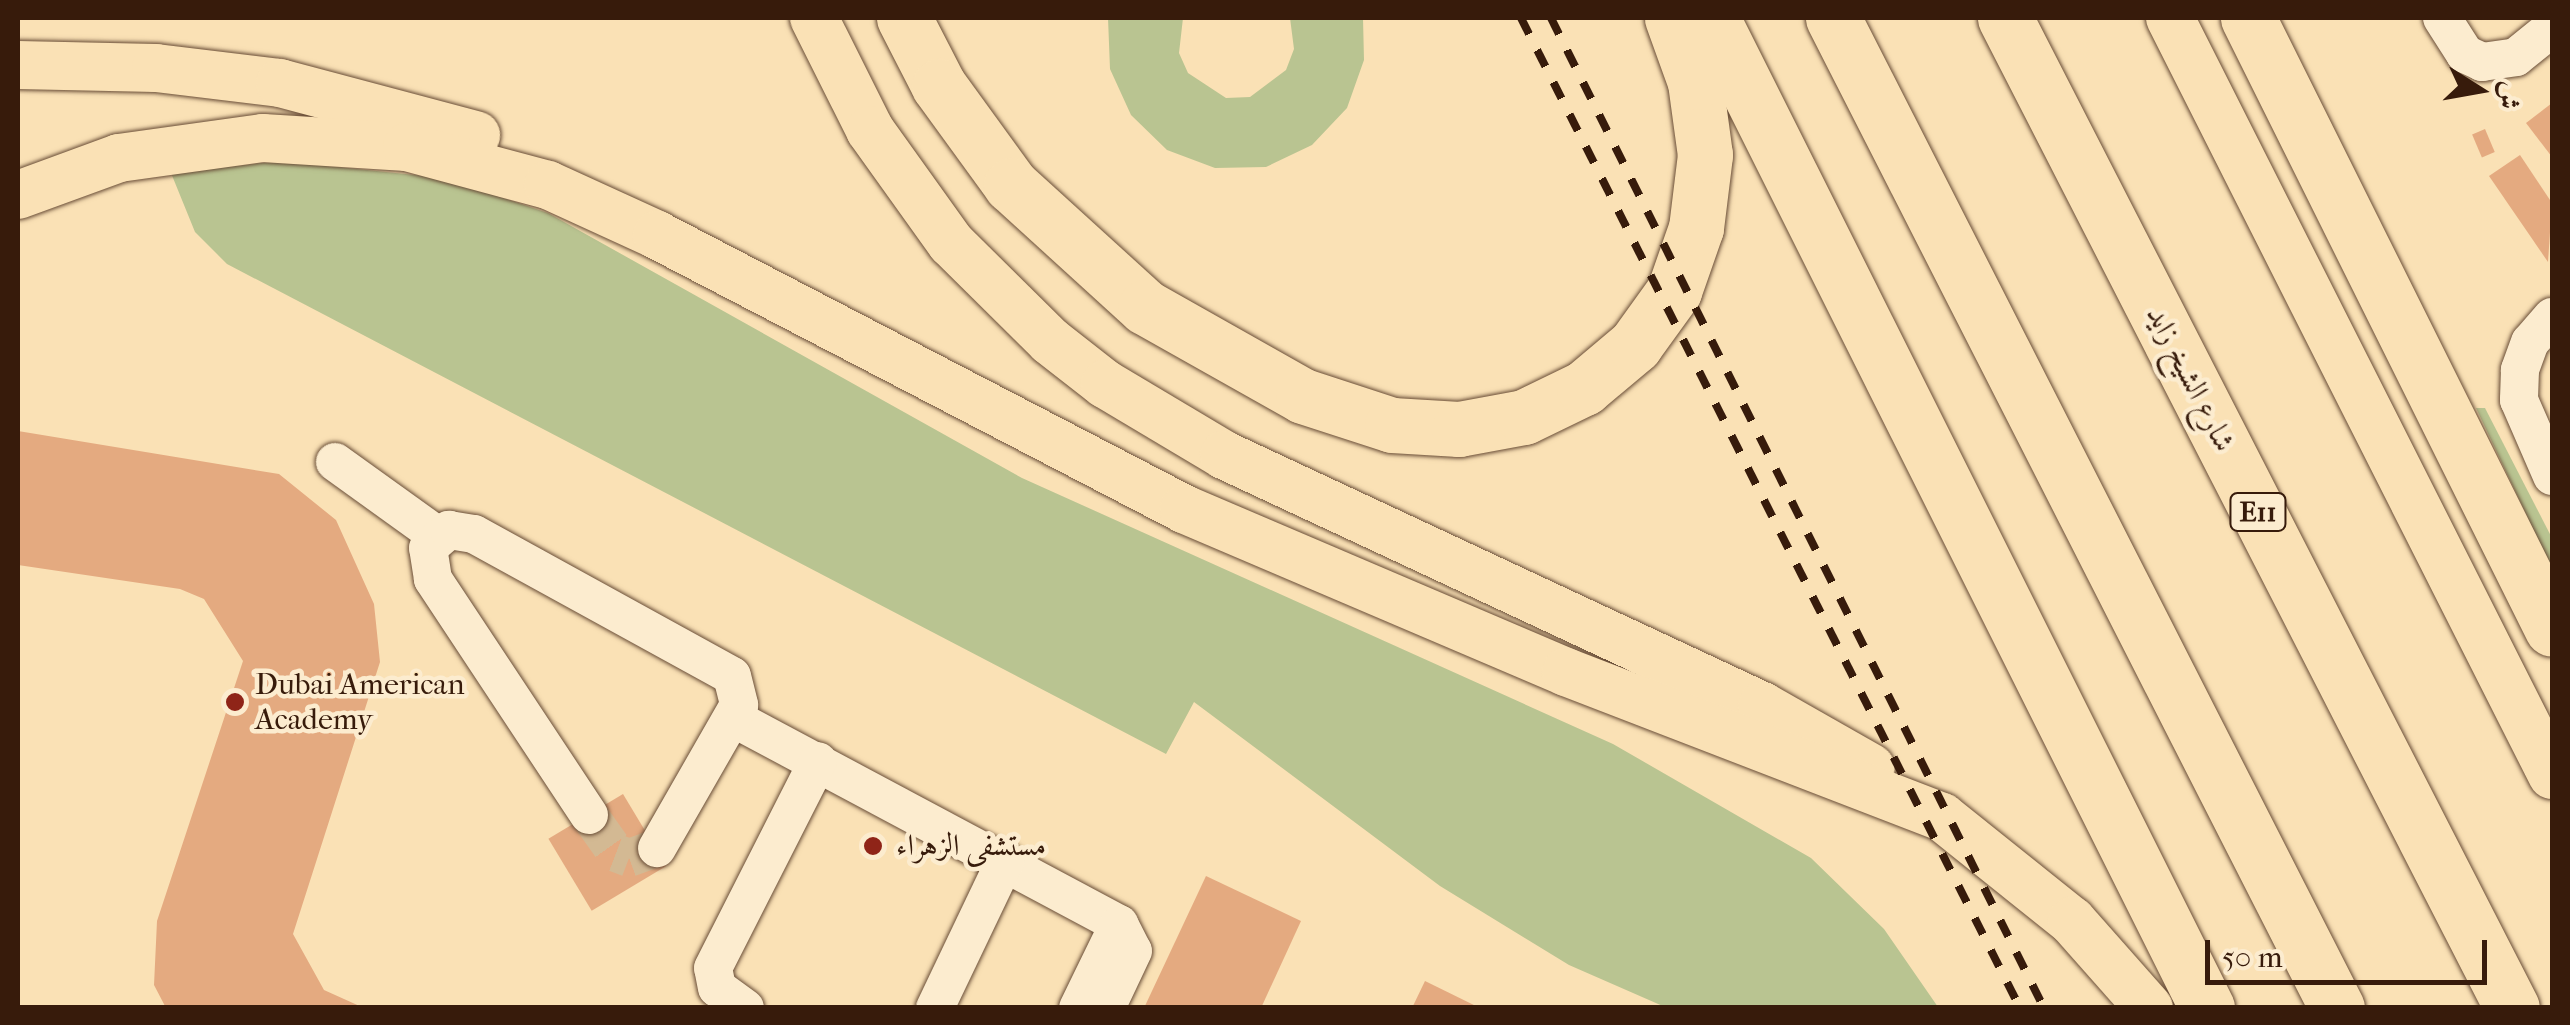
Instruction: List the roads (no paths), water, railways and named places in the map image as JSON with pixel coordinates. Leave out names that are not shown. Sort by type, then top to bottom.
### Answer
[{"type":"highway","points":[[904,18],[939,86],[1011,185],[1145,307],[1195,341],[1303,396],[1392,425],[1459,429],[1524,417],[1584,388],[1635,345],[1674,291],[1696,228],[1705,154],[1695,82],[1672,18]]},
{"type":"highway","points":[[1712,18],[2207,1008]]},
{"type":"highway","points":[[1834,18],[2337,1008]]},
{"type":"highway","name":"شارع الشيخ زايد","points":[[2005,18],[2512,1008]]},
{"type":"highway","points":[[2248,18],[2552,629]]},
{"type":"main road","points":[[814,18],[870,130],[930,216],[987,281],[1105,384],[1224,455],[1762,706],[1852,755],[1942,817],[2072,921],[2149,1008]]},
{"type":"main road","points":[[2170,18],[2552,775]]},
{"type":"main road","points":[[18,65],[218,74],[387,107],[562,171],[658,235]]},
{"type":"main road","points":[[18,195],[166,148],[263,138],[344,140],[502,169],[658,235],[1184,509],[1583,679],[1942,817]]},
{"type":"street","points":[[2442,18],[2465,54],[2482,62],[2516,57],[2552,28]]},
{"type":"street","points":[[2552,317],[2530,342],[2519,400],[2552,476]]},
{"type":"street","points":[[336,462],[438,536]]},
{"type":"street","points":[[589,815],[432,578],[428,548],[449,530],[474,534],[719,667],[738,690],[733,718],[657,848]]},
{"type":"street","points":[[733,718],[1119,924],[1133,951],[1106,1008]]},
{"type":"street","points":[[745,1008],[718,988],[713,968],[818,761]]},
{"type":"street","points":[[935,1008],[1015,867]]},
{"type":"street","points":[[960,1008],[1015,867]]},
{"type":"street","points":[[1078,1008],[1119,924]]},
{"type":"tunnel","points":[[589,815],[616,853],[629,858],[657,848]]},
{"type":"railway","points":[[1521,18],[2020,1008]]},
{"type":"railway","points":[[1551,18],[2044,1008]]},
{"type":"place","name":"Dubai American Academy","points":[[235,702]]},
{"type":"place","name":"مستشفى الزهراء","points":[[873,846]]}]
